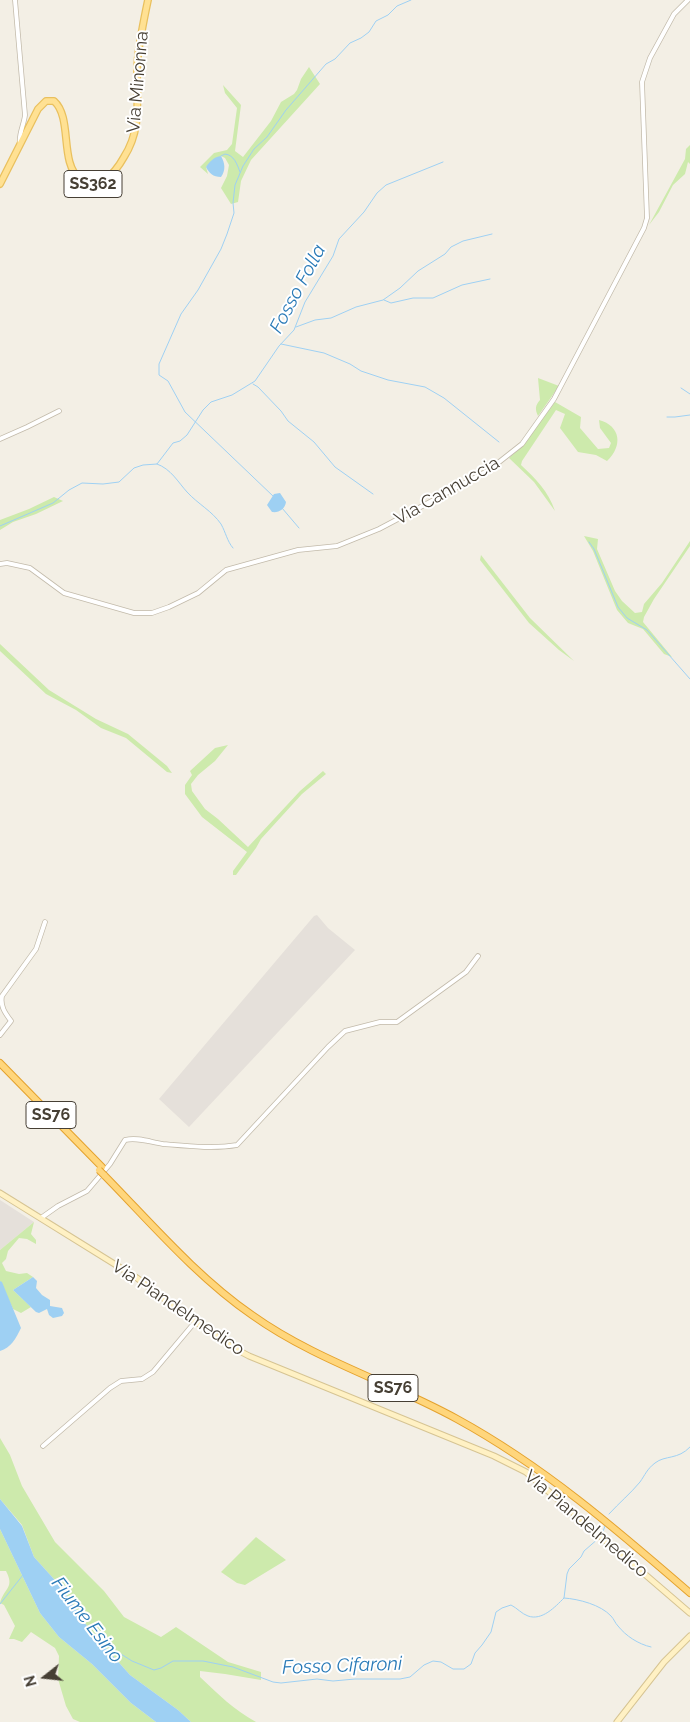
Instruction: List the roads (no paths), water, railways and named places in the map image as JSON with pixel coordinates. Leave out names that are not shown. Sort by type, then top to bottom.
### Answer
[{"type":"highway","name":"SS76","points":[[0,1063],[218,1289],[252,1316],[296,1343],[451,1416],[515,1454],[553,1479],[593,1510],[690,1593]]},
{"type":"highway","name":"SS76","points":[[0,1069],[221,1286],[255,1312],[290,1335],[429,1400],[517,1450],[595,1506],[690,1588]]},
{"type":"main road","name":"Via Minonna","points":[[0,184],[38,109],[46,100],[51,100],[57,104],[60,111],[71,167],[78,178],[84,182],[96,184],[105,180],[116,170],[130,148],[136,130],[138,57],[148,0]]},
{"type":"main road","name":"Via Piandelmedico","points":[[0,1193],[137,1278],[195,1322],[232,1347],[249,1356],[508,1463],[539,1482],[690,1613]]},
{"type":"main road","points":[[617,1722],[664,1662],[690,1636]]},
{"type":"street","points":[[15,0],[25,115],[19,139],[20,144]]},
{"type":"street","name":"Via Cannuccia","points":[[0,564],[19,564],[30,568],[64,593],[134,613],[152,613],[198,593],[226,570],[298,550],[337,546],[379,529],[489,470],[510,455],[522,444],[554,399],[644,228],[647,218],[642,82],[650,58],[674,14],[688,0]]},
{"type":"street","points":[[0,439],[59,411]]},
{"type":"street","points":[[0,1035],[11,1021],[3,1011],[2,996],[36,949],[45,922]]},
{"type":"street","points":[[41,1218],[58,1206],[87,1192],[110,1164],[125,1140],[133,1138],[191,1146],[237,1145],[328,1047],[346,1031],[380,1022],[397,1022],[466,972],[478,956]]},
{"type":"street","points":[[43,1446],[115,1384],[121,1381],[142,1379],[152,1372],[195,1322]]},
{"type":"water","points":[[221,156],[224,169],[221,177],[218,177],[208,171],[206,167],[216,157]]},
{"type":"water","points":[[280,493],[286,502],[284,507],[277,512],[272,512],[267,505],[274,494]]},
{"type":"water","points":[[33,1277],[37,1281],[36,1288],[50,1300],[50,1306],[62,1308],[64,1313],[62,1316],[53,1318],[49,1315],[47,1309],[39,1313],[36,1312],[13,1290]]},
{"type":"water","points":[[0,1281],[21,1328],[10,1345],[0,1351]]},
{"type":"water","points":[[0,1499],[22,1526],[34,1557],[62,1588],[89,1629],[130,1675],[178,1710],[191,1722],[156,1722],[131,1703],[92,1664],[59,1637],[40,1613],[0,1529]]},
{"type":"waterway","points":[[274,497],[185,412],[168,381],[159,375],[159,364],[181,314],[198,290],[221,249],[234,213],[235,185],[243,166],[254,149],[267,137],[286,110],[326,64],[335,59],[350,43],[369,32],[376,21],[388,15],[397,6],[411,0]]},
{"type":"waterway","points":[[221,156],[225,154],[231,156],[235,160],[240,172]]},
{"type":"waterway","name":"Fosso Folla","points":[[0,526],[53,503],[69,490],[82,483],[103,484],[119,482],[134,468],[157,464],[173,443],[180,441],[187,435],[203,410],[211,402],[232,395],[255,381],[279,346],[294,330],[305,302],[333,256],[339,239],[364,212],[377,193],[386,185],[443,162]]},
{"type":"waterway","points":[[296,327],[315,320],[331,318],[356,307],[383,300],[400,288],[418,271],[445,254],[451,247],[463,241],[492,234]]},
{"type":"waterway","points":[[384,300],[391,303],[413,298],[433,298],[462,285],[490,279]]},
{"type":"waterway","points":[[281,344],[324,353],[361,371],[388,380],[425,387],[444,398],[499,442]]},
{"type":"waterway","points":[[253,384],[281,411],[288,421],[314,442],[335,467],[373,494]]},
{"type":"waterway","points":[[681,388],[690,394]]},
{"type":"waterway","points":[[667,417],[690,415]]},
{"type":"waterway","points":[[157,464],[170,472],[191,496],[217,519],[233,548]]},
{"type":"waterway","points":[[282,508],[299,528]]},
{"type":"waterway","points":[[589,542],[594,549],[618,607],[627,618],[647,630],[690,679]]},
{"type":"waterway","name":"Fosso Cifaroni","points":[[609,1514],[640,1482],[652,1465],[663,1459],[681,1454],[690,1447]]},
{"type":"waterway","name":"Fosso Cifaroni","points":[[602,1534],[605,1526]]},
{"type":"waterway","name":"Fosso Cifaroni","points":[[99,1640],[132,1661],[154,1670],[173,1661],[203,1661],[233,1667],[273,1682],[281,1683],[317,1679],[333,1681],[400,1679],[410,1677],[424,1665],[433,1661],[441,1662],[453,1669],[464,1669],[471,1664],[475,1653],[491,1632],[496,1612],[511,1605],[526,1615],[538,1617],[548,1612],[560,1602],[564,1598],[569,1569],[581,1557],[584,1551],[599,1538]]},
{"type":"waterway","points":[[0,1604],[23,1575]]},
{"type":"waterway","points":[[564,1598],[583,1601],[602,1609],[611,1616],[621,1630],[637,1642],[651,1647]]},
{"type":"water label","name":"Fiume Esino","points":[[87,1620]]}]
